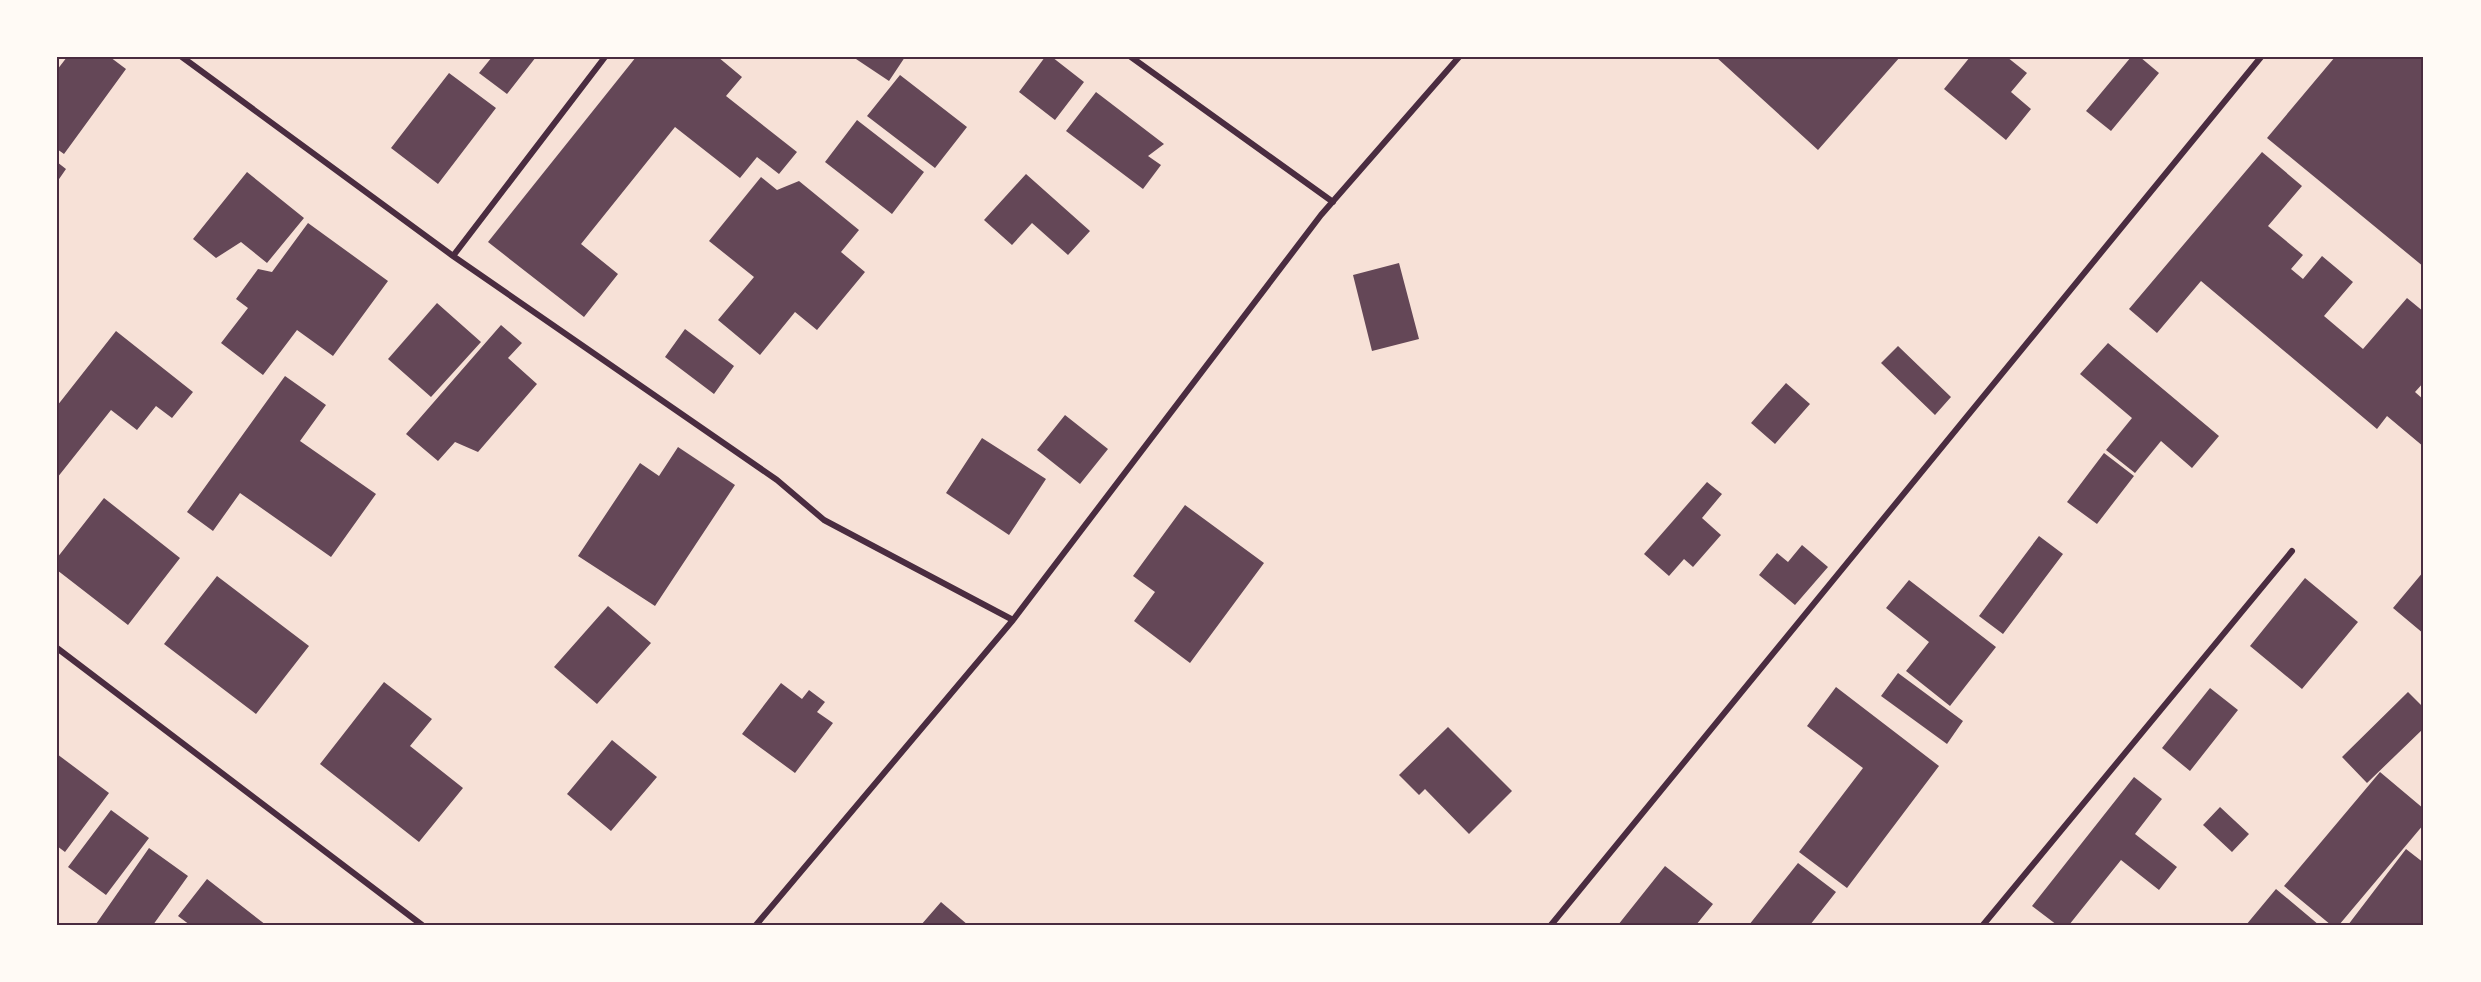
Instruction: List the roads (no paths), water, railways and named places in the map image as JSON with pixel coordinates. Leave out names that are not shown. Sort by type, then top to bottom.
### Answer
[{"type":"street","points":[[182,57],[453,256],[777,480],[824,520],[1013,620]]},
{"type":"street","points":[[453,256],[605,57]]},
{"type":"street","points":[[1131,57],[1333,202]]},
{"type":"street","points":[[756,925],[1013,620],[1333,202],[1459,57]]},
{"type":"street","points":[[1551,925],[2261,57]]},
{"type":"street","points":[[1983,925],[2292,551]]},
{"type":"street","points":[[57,648],[422,925]]}]
